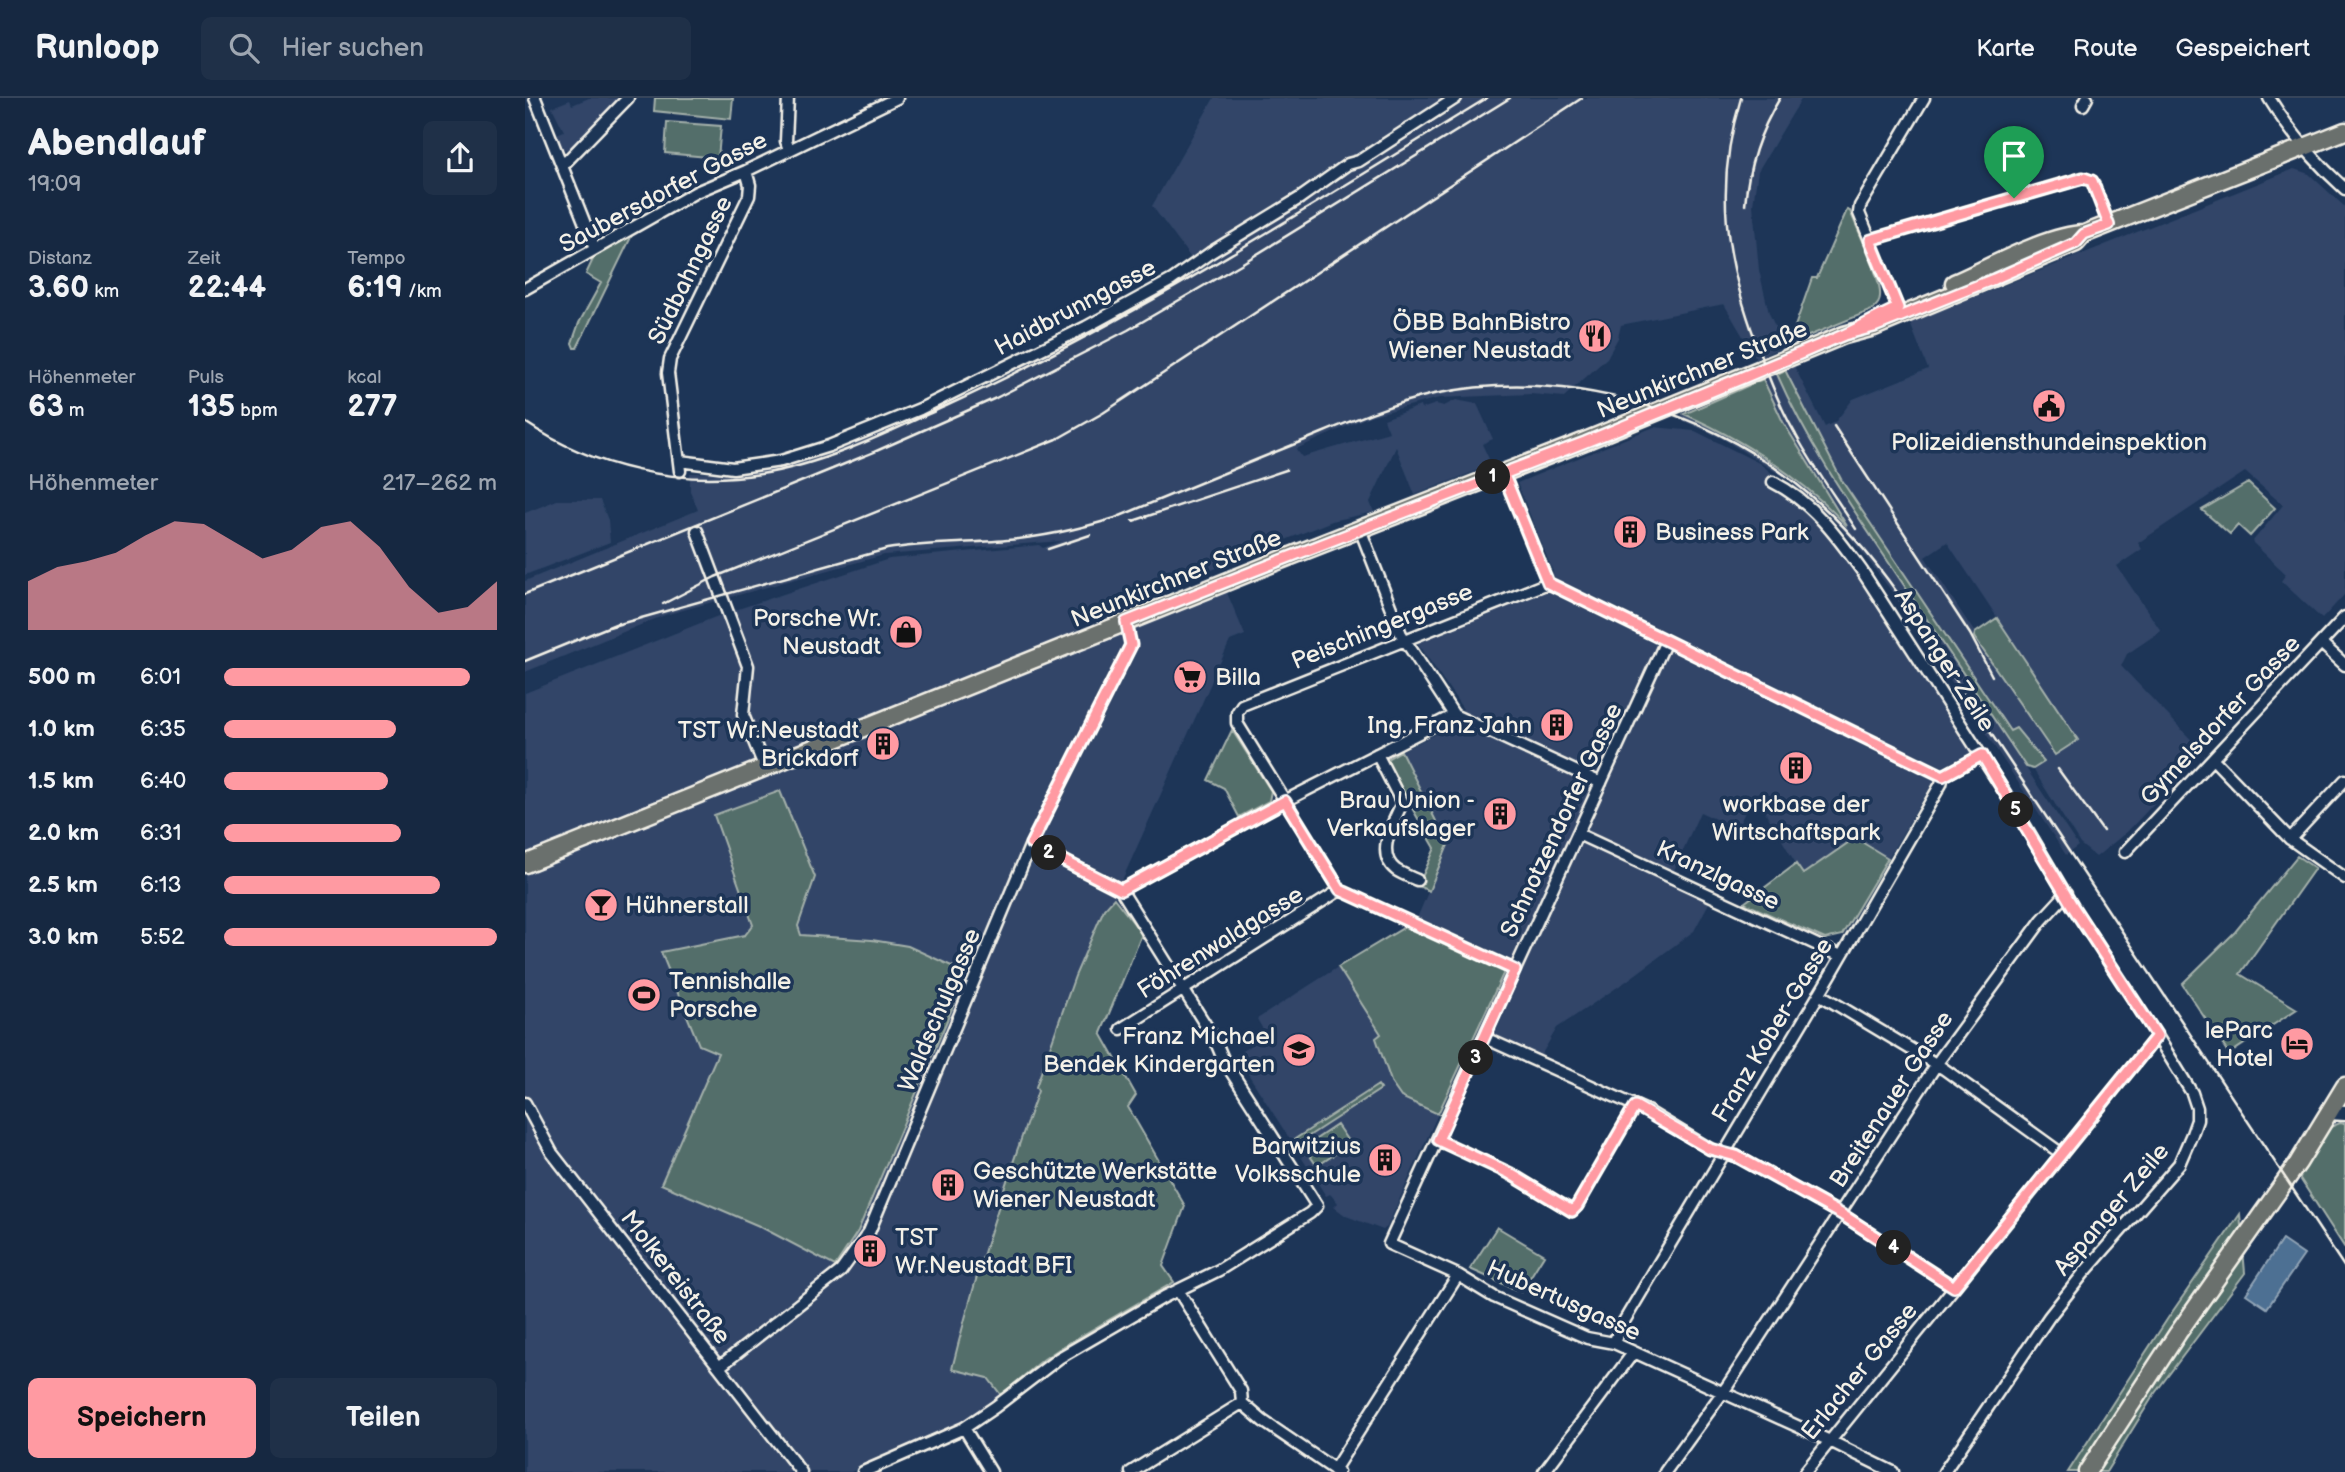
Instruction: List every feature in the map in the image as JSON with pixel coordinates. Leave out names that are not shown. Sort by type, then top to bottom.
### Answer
[{"type":"main road","name":"Neunkirchner Straße","points":[[525,864],[1126,622],[1585,442],[1844,335],[1898,308],[2037,247],[2071,234],[2084,234],[2109,225],[2345,131]]},
{"type":"main road","name":"Neunkirchner Straße","points":[[1844,335],[1874,327],[2005,274],[2076,243],[2084,234]]},
{"type":"main road","points":[[2087,1472],[2178,1333],[2337,1112],[2345,1086]]},
{"type":"street","points":[[535,98],[595,249]]},
{"type":"street","points":[[563,165],[628,98]]},
{"type":"street","points":[[788,98],[786,141],[789,150]]},
{"type":"street","name":"Saubersdorfer Gasse","points":[[525,289],[697,192],[746,172],[897,98]]},
{"type":"street","name":"Haidbrunngasse","points":[[680,466],[733,468],[781,461],[829,446],[920,409],[1086,327],[1172,280],[1348,164],[1359,161],[1456,98]]},
{"type":"street","points":[[1898,308],[1870,240],[1860,206],[1924,98]]},
{"type":"street","points":[[2269,98],[2304,147],[2345,190]]},
{"type":"street","name":"Südbahngasse","points":[[680,466],[668,373],[670,359],[749,196],[750,185],[746,172]]},
{"type":"street","points":[[1870,240],[2084,178],[2092,181],[2109,225]]},
{"type":"street","points":[[1503,473],[1548,583],[1943,776],[1982,755]]},
{"type":"street","name":"Aspanger Zeile","points":[[1773,482],[1814,512],[1843,544],[1982,755],[2192,1093],[2197,1108],[2197,1120],[2179,1164],[2049,1317],[1944,1472]]},
{"type":"street","points":[[1360,529],[1404,640],[1454,715],[1601,783]]},
{"type":"street","points":[[697,531],[748,666],[743,715],[765,768]]},
{"type":"street","name":"Peischingergasse","points":[[1285,801],[1237,723],[1237,713],[1242,705],[1548,583]]},
{"type":"street","name":"Gymelsdorfer Gasse","points":[[2125,852],[2345,617]]},
{"type":"street","name":"Waldschulgasse","points":[[719,1367],[841,1271],[864,1240],[1031,844],[1131,645],[1126,622]]},
{"type":"street","name":"Schnotzendorfer Gasse","points":[[1389,1244],[1666,642]]},
{"type":"street","points":[[2321,643],[2345,665]]},
{"type":"street","points":[[1121,890],[1285,801],[1454,715]]},
{"type":"street","points":[[1377,754],[1402,803],[1386,839],[1388,857],[1395,869],[1416,880]]},
{"type":"street","points":[[2213,759],[2290,839],[2345,878]]},
{"type":"street","name":"Franz Kober-Gasse","points":[[1614,1343],[1941,784],[1943,776]]},
{"type":"street","points":[[2290,839],[2345,780]]},
{"type":"street","points":[[1285,801],[1340,890],[1515,970]]},
{"type":"street","name":"Kranzlgasse","points":[[1578,834],[1841,956]]},
{"type":"street","points":[[863,1472],[964,1428],[1059,1358],[1178,1290],[1219,1270],[1317,1206],[1223,1059],[1215,1040],[1121,890],[1031,844]]},
{"type":"street","name":"Föhrenwaldgasse","points":[[1121,1029],[1340,890]]},
{"type":"street","name":"Breitenauer Gasse","points":[[1665,1472],[1723,1393],[1936,1064],[2042,920],[2066,894]]},
{"type":"street","points":[[1819,994],[1936,1064],[2062,1154]]},
{"type":"street","name":"Erlacher Gasse","points":[[1805,1472],[2157,1036]]},
{"type":"street","points":[[1485,1038],[1635,1106],[1710,1149],[1736,1156],[1841,1214],[1954,1287]]},
{"type":"street","name":"Molkereistraße","points":[[525,1103],[552,1153],[801,1472]]},
{"type":"street","points":[[1438,1140],[1509,1173],[1572,1211],[1635,1106]]},
{"type":"street","name":"Hubertusgasse","points":[[1389,1244],[1478,1286],[1494,1297],[1587,1338],[1614,1343],[1893,1472]]},
{"type":"street","points":[[1178,1290],[1241,1391],[1242,1403],[1262,1421],[1336,1471],[1458,1276]]},
{"type":"street","points":[[1544,1472],[1633,1353]]},
{"type":"street","points":[[1131,1472],[1145,1468],[1242,1403]]},
{"type":"street","points":[[964,1428],[991,1472]]},
{"type":"shaded area","points":[[589,98],[619,100],[570,150],[562,149],[557,134],[564,131],[552,107],[570,100],[572,105]]},
{"type":"shaded area","points":[[1214,98],[1802,98],[1758,171],[1753,205],[1759,270],[1769,313],[1784,346],[1756,359],[1724,304],[1621,325],[1618,338],[1607,358],[1564,397],[1531,394],[1439,398],[1370,416],[1296,449],[1302,457],[1389,432],[1384,419],[1420,406],[1421,409],[1436,404],[1444,406],[1456,400],[1477,404],[1493,439],[1482,444],[1489,459],[1484,461],[1486,467],[1415,495],[1396,447],[1370,502],[1374,512],[1332,521],[1077,625],[1082,637],[1225,588],[1245,635],[1230,641],[1114,898],[1104,909],[1075,976],[997,1206],[952,1369],[988,1378],[1001,1395],[961,1423],[851,1472],[525,1472],[525,693],[723,614],[889,559],[1039,545],[1043,548],[1061,541],[884,555],[665,615],[525,672],[525,581],[698,510],[690,491],[690,473],[723,473],[774,467],[835,451],[989,385],[1199,269],[1152,206]]},
{"type":"shaded area","points":[[2294,169],[2309,174],[2345,207],[2345,594],[2322,619],[2281,581],[2286,574],[2252,542],[2283,505],[2245,472],[2138,543],[2142,549],[2117,566],[2161,631],[2127,654],[2121,666],[2203,752],[2128,831],[2096,857],[2080,844],[2033,769],[2043,762],[2016,728],[2010,732],[1842,481],[1785,370],[1794,366],[1825,427],[1836,421],[1853,399],[1928,369],[1910,323]],"holes":[[[1947,542],[2078,739],[2055,755],[1974,637],[1975,633],[1925,557]]]},
{"type":"shaded area","points":[[1777,374],[1806,432],[1849,502],[2078,846],[2066,855],[1893,593],[1830,516],[1790,481],[1723,439],[1680,419],[1684,414],[1761,454],[1793,477],[1847,526],[1802,456],[1773,402],[1763,379]]},
{"type":"shaded area","points":[[1654,427],[1695,431],[1759,463],[1816,508],[1849,544],[1984,745],[1945,769],[1932,784],[1888,858],[1855,838],[1802,874],[1754,793],[1737,829],[1700,812],[1668,884],[1709,903],[1694,931],[1557,1028],[1540,1057],[1478,1029],[1504,972],[1412,930],[1448,845],[1401,751],[1452,726],[1463,709],[1417,642],[1537,594],[1553,572],[1517,483]]},
{"type":"shaded area","points":[[557,500],[600,500],[608,520],[610,542],[525,575],[525,513]]},
{"type":"shaded area","points":[[1338,967],[1381,1034],[1376,1038],[1392,1084],[1401,1097],[1438,1114],[1387,1227],[1383,1230],[1346,1216],[1334,1207],[1338,1203],[1330,1194],[1326,1196],[1236,1055],[1266,1035],[1257,1019]]},
{"type":"shaded area","points":[[2282,1240],[2304,1255],[2267,1308],[2246,1294]]},
{"type":"green space","points":[[655,98],[733,98],[731,119],[654,111]]},
{"type":"green space","points":[[667,122],[721,126],[718,158],[665,153]]},
{"type":"green space","points":[[1847,210],[1850,211],[1873,266],[1880,288],[1879,302],[1872,310],[1784,346],[1780,339],[1792,335],[1812,278],[1817,278]]},
{"type":"green space","points":[[633,233],[577,348],[574,348],[572,343],[579,323],[601,283],[586,274],[595,255]]},
{"type":"green space","points":[[1785,370],[1842,481],[2010,731],[2016,728],[2044,762],[2033,769],[2026,767],[1854,510],[1788,398],[1777,374]]},
{"type":"green space","points":[[1763,379],[1783,422],[1847,526],[1811,492],[1771,462],[1729,436],[1684,414]]},
{"type":"green space","points":[[2248,483],[2275,508],[2250,536],[2238,525],[2230,534],[2202,510]]},
{"type":"green space","points":[[1997,618],[2078,740],[2055,755],[1974,637],[1975,633]]},
{"type":"green space","points":[[1232,730],[1271,791],[1269,801],[1239,817],[1224,788],[1208,780]]},
{"type":"green space","points":[[1401,751],[1448,845],[1429,891],[1418,886],[1435,848],[1386,763],[1387,759]]},
{"type":"green space","points":[[780,791],[815,877],[798,926],[801,935],[872,940],[908,946],[967,973],[858,1231],[835,1266],[759,1226],[661,1184],[718,1053],[699,1045],[661,952],[745,935],[753,925],[714,815]]},
{"type":"green space","points":[[1855,838],[1888,858],[1842,935],[1825,939],[1744,903],[1796,864],[1803,874]]},
{"type":"green space","points":[[2297,856],[2315,868],[2240,974],[2297,1009],[2229,1054],[2182,984],[2235,932]]},
{"type":"green space","points":[[1114,898],[1142,934],[1101,1033],[1136,1095],[1128,1107],[1185,1206],[1163,1266],[1174,1282],[1062,1347],[1001,1395],[988,1378],[952,1369],[991,1229],[1038,1091],[1036,1087],[1075,976],[1104,909]]},
{"type":"green space","points":[[1405,927],[1504,972],[1438,1114],[1401,1097],[1392,1084],[1376,1038],[1381,1034],[1338,967]]},
{"type":"green space","points":[[1378,1085],[1381,1089],[1298,1143],[1295,1139]]},
{"type":"green space","points":[[2340,1123],[2345,1124],[2345,1248],[2299,1177],[2328,1128]]},
{"type":"green space","points":[[1337,1125],[1350,1144],[1317,1166],[1304,1147]]},
{"type":"green space","points":[[2240,1214],[2245,1273],[2155,1393],[2106,1472],[2068,1472],[2168,1318]]},
{"type":"green space","points":[[1497,1227],[1544,1255],[1521,1292],[1470,1269]]},
{"type":"railway","points":[[525,422],[551,438],[608,462],[668,475],[730,477],[761,474],[809,463],[878,437],[946,406],[1085,337],[1221,260],[1487,98]]},
{"type":"railway","points":[[525,594],[874,452],[996,398],[1128,330],[1241,264],[1510,98]]},
{"type":"railway","points":[[663,604],[715,577],[1057,439],[1103,413],[1582,98]]},
{"type":"railway","points":[[1741,98],[1733,130],[1726,191],[1731,251],[1745,311],[1784,413],[1810,459],[1856,529]]},
{"type":"railway","points":[[1745,205],[1756,150],[1780,98]]},
{"type":"railway","points":[[609,627],[887,549],[1021,539],[1088,526],[1115,518],[1400,403],[1434,394],[1486,387],[1538,386],[1590,392],[1641,404],[1690,421],[1737,444],[1781,472],[1834,517],[1870,557],[1912,614]]},
{"type":"railway","points":[[1834,426],[1970,634],[1992,676]]},
{"type":"railway","points":[[1133,521],[1286,470]]},
{"type":"railway","points":[[1048,549],[1090,535]]},
{"type":"railway","points":[[1908,608],[2345,1268]]},
{"type":"railway","points":[[525,661],[618,623]]},
{"type":"railway","points":[[2058,769],[2103,831]]},
{"type":"place","name":"ÖBB BahnBistro Wiener Neustadt","points":[[1595,336]]},
{"type":"place","name":"Polizeidiensthundeinspektion","points":[[2049,406]]},
{"type":"place","name":"Business Park","points":[[1630,532]]},
{"type":"place","name":"Porsche Wr. Neustadt","points":[[906,632]]},
{"type":"place","name":"Billa","points":[[1190,677]]},
{"type":"place","name":"Ing. Franz Jahn","points":[[1557,725]]},
{"type":"place","name":"TST Wr.Neustadt Brickdorf","points":[[883,744]]},
{"type":"place","name":"workbase der Wirtschaftspark","points":[[1796,768]]},
{"type":"place","name":"Brau Union - Verkaufslager","points":[[1500,814]]},
{"type":"place","name":"Hühnerstall","points":[[601,905]]},
{"type":"place","name":"Tennishalle Porsche","points":[[644,995]]},
{"type":"place","name":"leParc Hotel","points":[[2297,1044]]},
{"type":"place","name":"Franz Michael Bendek Kindergarten","points":[[1299,1050]]},
{"type":"place","name":"Barwitzius Volksschule","points":[[1385,1160]]},
{"type":"place","name":"Geschützte Werkstätte Wiener Neustadt","points":[[948,1185]]},
{"type":"place","name":"TST Wr.Neustadt BFI","points":[[870,1251]]},
{"type":"route","points":[[2014,198],[1870,240],[1898,308],[1871,319],[1844,335],[1585,442],[1503,473],[1126,622],[1131,645],[1031,844],[1121,890],[1285,801],[1340,890],[1515,970],[1438,1140],[1509,1173],[1572,1211],[1635,1106],[1710,1149],[1736,1156],[1841,1214],[1954,1287],[2157,1036],[2073,907],[1982,755],[1943,776],[1548,583],[1503,473],[1844,335],[1874,327],[2016,270],[2076,243],[2084,234],[2109,225],[2092,181],[2084,178],[2014,198]]}]
